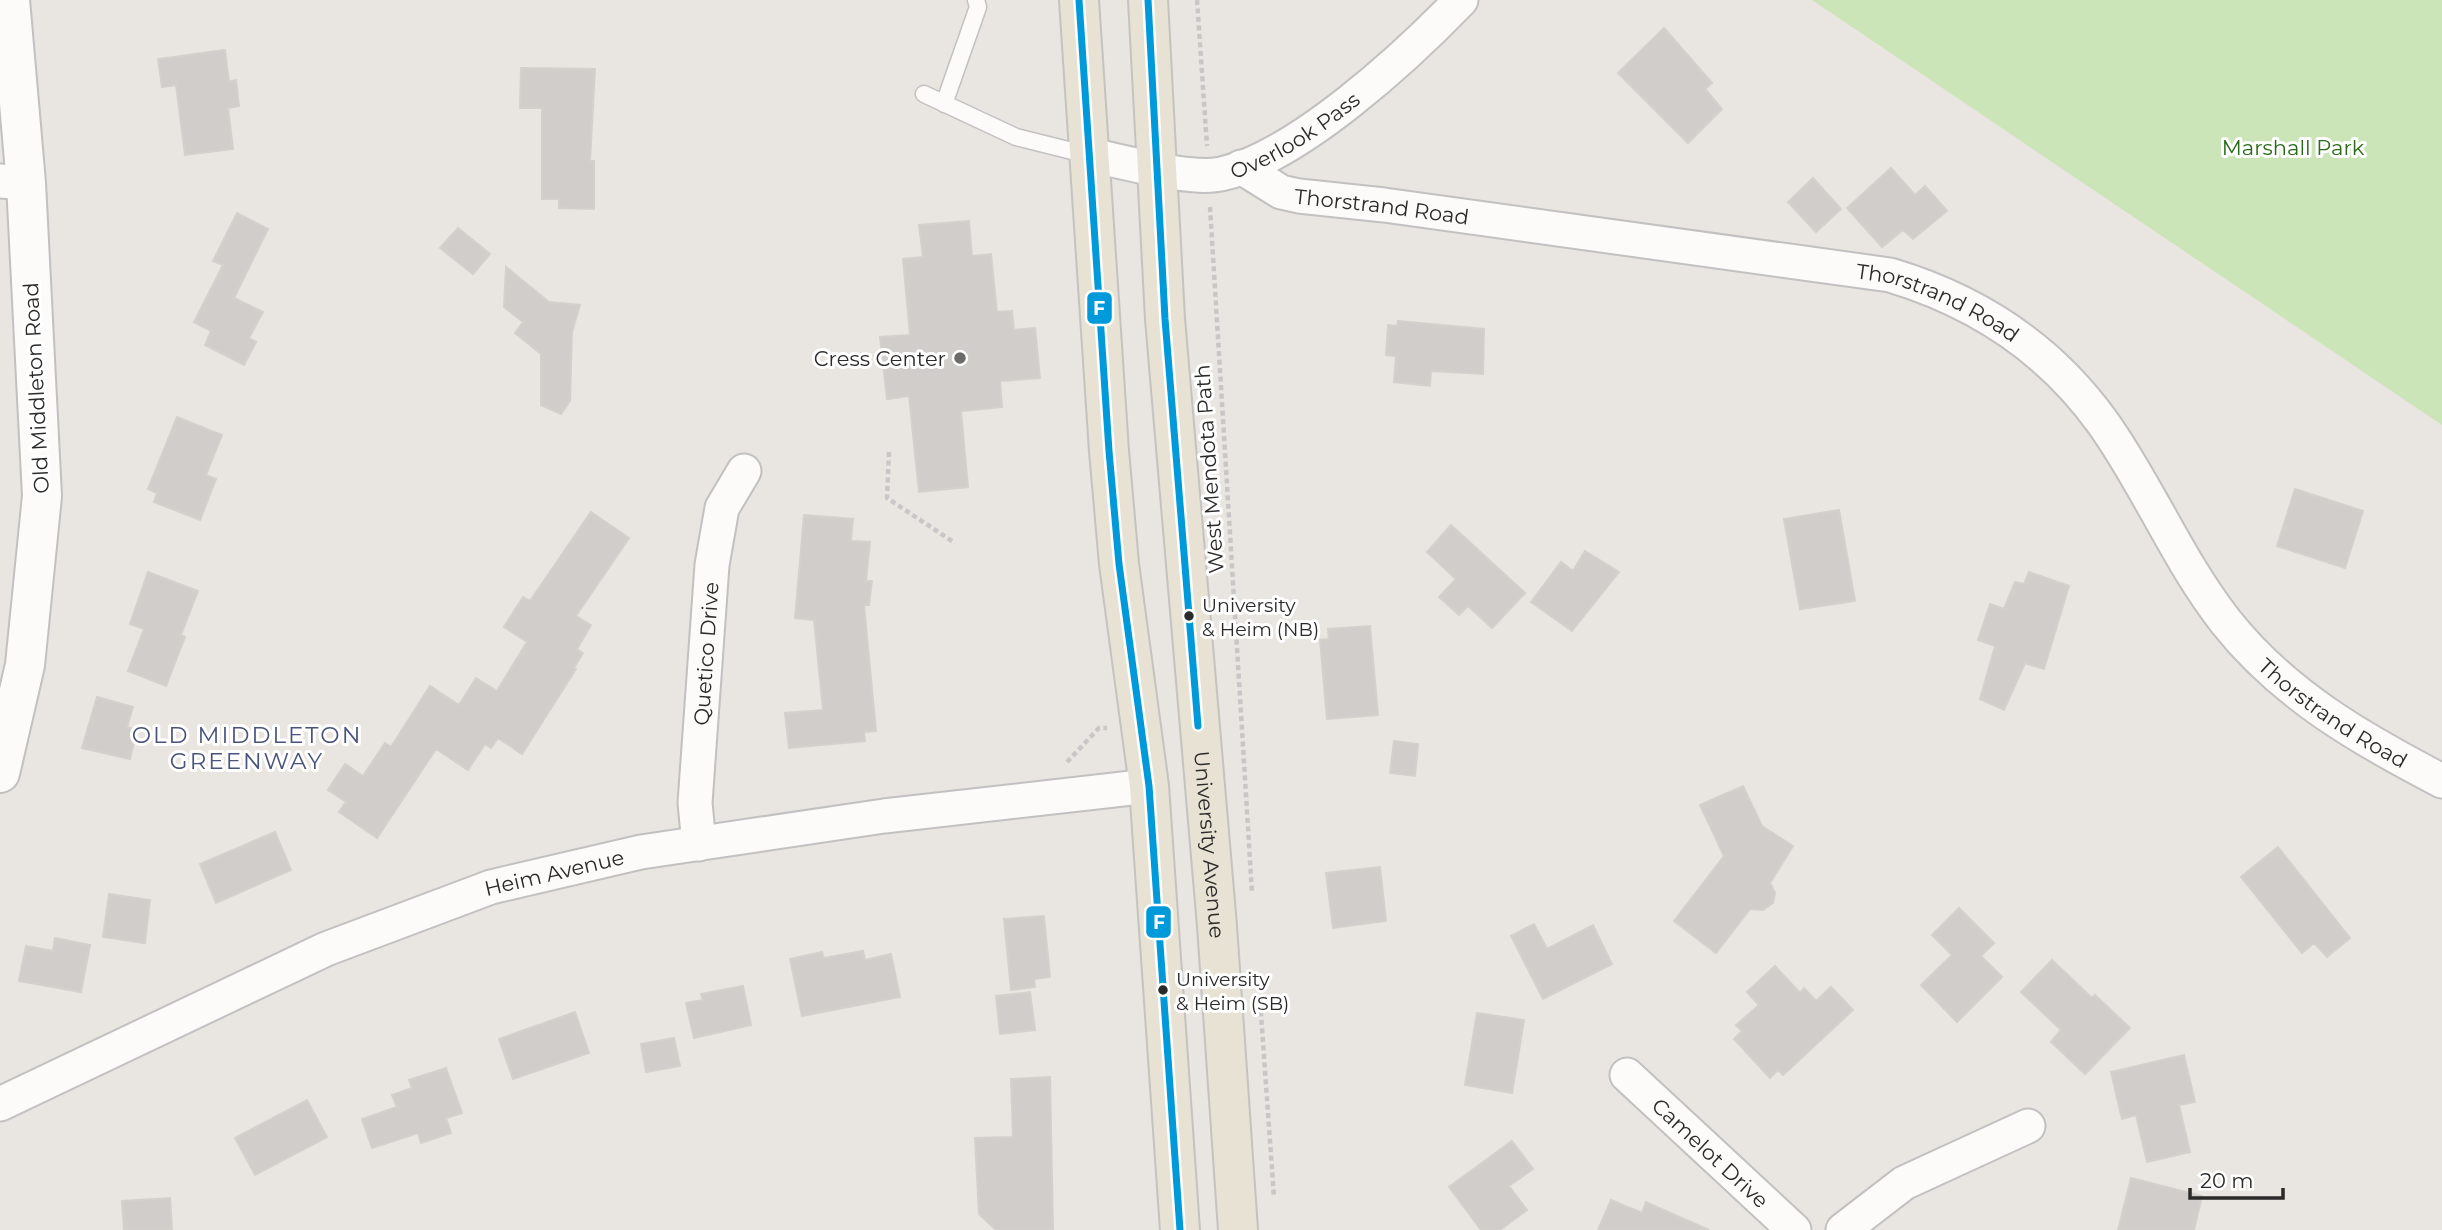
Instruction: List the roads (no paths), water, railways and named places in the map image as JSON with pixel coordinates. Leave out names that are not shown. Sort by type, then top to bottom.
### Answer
[{"type":"main road","points":[[1079,0],[1119,564],[1149,786],[1180,1230]]},
{"type":"main road","name":"University Avenue","points":[[1148,0],[1165,319],[1238,1230]]},
{"type":"main road","points":[[1149,786],[1171,795],[1181,807],[1206,987],[1225,1050]]},
{"type":"street","name":"Old Middleton Road","points":[[0,773],[25,665],[42,496],[13,182],[10,0]]},
{"type":"street","name":"Overlook Pass","points":[[1090,155],[1159,169],[1208,175],[1241,167],[1285,145],[1370,86],[1461,0]]},
{"type":"street","name":"Thorstrand Road","points":[[1241,167],[1281,192],[1299,196],[1395,206],[1890,275],[1961,300],[2031,345],[2074,385],[2104,425],[2225,620],[2261,662],[2322,713],[2442,781]]},
{"type":"street","name":"Quetico Drive","points":[[699,844],[695,803],[712,565],[722,508],[744,471]]},
{"type":"street","name":"Heim Avenue","points":[[0,1104],[326,949],[491,887],[641,852],[884,816],[1149,786]]},
{"type":"street","name":"Camelot Drive","points":[[1627,1075],[1794,1230]]},
{"type":"street","points":[[1843,1230],[1904,1183],[2028,1126]]},
{"type":"lane","points":[[944,104],[978,7],[976,0]]},
{"type":"lane","points":[[924,94],[1016,137],[1090,155]]},
{"type":"place","name":"Cress Center","points":[[960,358]]},
{"type":"place","name":"University & Heim (NB)","points":[[1189,616]]},
{"type":"place","name":"University & Heim (SB)","points":[[1163,990]]},
{"type":"district","name":"OLD MIDDLETON GREENWAY","points":[[247,748]]},
{"type":"park label","name":"Marshall Park","points":[[2293,147]]}]
